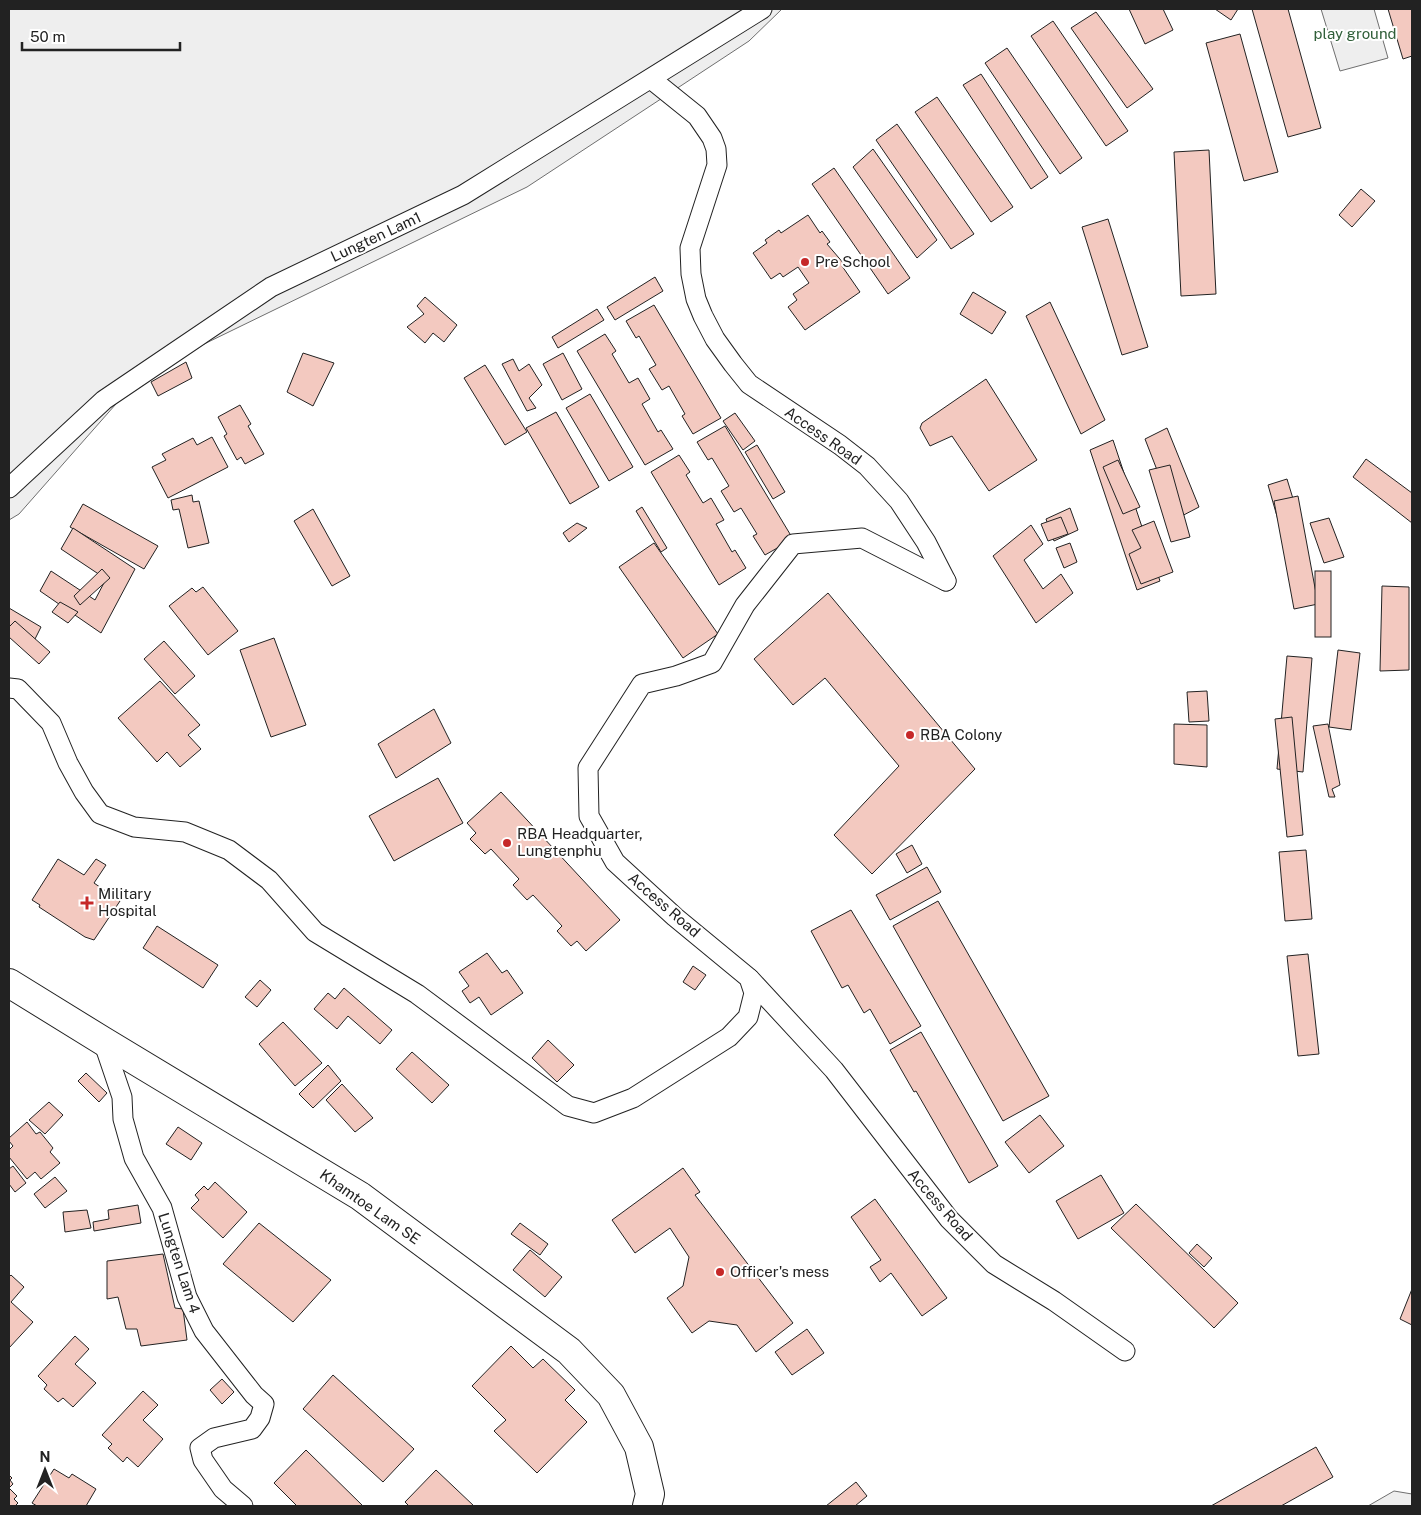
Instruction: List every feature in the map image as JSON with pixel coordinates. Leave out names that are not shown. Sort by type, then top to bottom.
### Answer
[{"type":"main road","name":"Khamtoe Lam SE","points":[[9,983],[103,1042],[360,1196],[569,1351],[611,1394],[639,1447],[650,1494],[647,1506]]},
{"type":"street","name":"Lungten Lam1","points":[[9,488],[104,400],[271,287],[463,196],[762,9]]},
{"type":"street","name":"Access Road","points":[[652,79],[697,116],[712,138],[716,149],[717,165],[690,248],[691,274],[696,299],[715,338],[750,384],[840,445],[866,466],[899,501],[926,542],[946,581],[862,538],[793,544],[745,605],[712,663],[676,676],[642,684],[588,768],[589,816],[615,862],[675,917],[750,978],[834,1070],[949,1219],[994,1264],[1054,1301],[1124,1351]]},
{"type":"street","points":[[9,688],[18,690],[51,723],[68,764],[84,792],[100,814],[134,827],[185,832],[229,850],[269,880],[315,932],[417,994],[568,1106],[594,1113],[633,1098],[729,1037],[748,1017],[754,993],[750,978]]},
{"type":"street","name":"Lungten Lam 4","points":[[103,1042],[122,1097],[123,1119],[134,1158],[162,1208],[187,1297],[204,1331],[264,1404],[260,1418],[252,1429],[214,1438],[200,1448],[203,1460],[223,1489],[243,1506]]},
{"type":"green space","points":[[9,9],[782,9],[749,41],[527,187],[200,346],[123,396],[19,514],[9,520]]},
{"type":"green space","name":"play ground","points":[[1321,9],[1374,9],[1388,58],[1340,71]]},
{"type":"green space","points":[[1394,1491],[1412,1494],[1412,1506],[1368,1506]]},
{"type":"building","points":[[1129,9],[1163,9],[1173,30],[1145,44]]},
{"type":"building","points":[[1215,9],[1238,9],[1231,20]]},
{"type":"building","points":[[1252,9],[1288,9],[1321,128],[1288,137]]},
{"type":"building","points":[[1388,9],[1412,9],[1412,56],[1403,59]]},
{"type":"building","points":[[1096,12],[1153,89],[1127,108],[1071,28]]},
{"type":"building","points":[[1053,21],[1128,131],[1106,146],[1031,36]]},
{"type":"building","points":[[1240,34],[1278,172],[1244,181],[1206,43]]},
{"type":"building","points":[[1007,48],[1082,158],[1060,174],[985,63]]},
{"type":"building","points":[[981,74],[1048,177],[1031,189],[963,85]]},
{"type":"building","points":[[937,97],[1013,207],[991,222],[915,112]]},
{"type":"building","points":[[897,124],[974,234],[951,249],[876,140]]},
{"type":"building","points":[[873,149],[937,240],[917,258],[853,167]]},
{"type":"building","points":[[1209,150],[1216,294],[1181,296],[1174,152]]},
{"type":"building","points":[[834,168],[910,278],[888,294],[812,184]]},
{"type":"building","points":[[1361,189],[1375,201],[1352,227],[1339,215]]},
{"type":"building","points":[[808,215],[820,233],[822,231],[830,242],[827,244],[845,265],[842,266],[860,292],[805,330],[788,307],[797,300],[793,294],[809,283],[798,267],[783,277],[780,273],[771,279],[753,253],[767,243],[765,240],[779,230],[781,233]]},
{"type":"building","points":[[1108,219],[1148,347],[1122,355],[1082,227]]},
{"type":"building","points":[[655,277],[663,291],[615,320],[607,307]]},
{"type":"building","points":[[973,292],[1006,312],[992,334],[960,314]]},
{"type":"building","points":[[425,297],[457,325],[444,342],[433,333],[425,343],[407,327],[424,314],[417,306]]},
{"type":"building","points":[[1050,302],[1105,420],[1081,434],[1026,316]]},
{"type":"building","points":[[654,305],[721,418],[693,434],[682,416],[685,414],[669,386],[662,390],[649,369],[656,365],[639,336],[636,338],[626,321]]},
{"type":"building","points":[[597,309],[604,320],[558,348],[552,337]]},
{"type":"building","points":[[605,334],[616,351],[612,354],[629,383],[638,378],[650,399],[642,404],[658,432],[661,430],[673,449],[645,465],[577,351]]},
{"type":"building","points":[[303,353],[334,363],[313,406],[287,392]]},
{"type":"building","points":[[563,353],[582,389],[562,400],[543,364]]},
{"type":"building","points":[[513,359],[519,371],[529,364],[542,385],[529,398],[536,408],[527,411],[502,364]]},
{"type":"building","points":[[186,362],[192,378],[158,396],[151,382]]},
{"type":"building","points":[[485,365],[527,432],[505,445],[464,378]]},
{"type":"building","points":[[986,379],[1037,460],[989,491],[952,436],[930,446],[920,428],[922,423]]},
{"type":"building","points":[[590,394],[633,467],[609,481],[566,408]]},
{"type":"building","points":[[240,405],[251,424],[248,426],[264,454],[245,464],[241,457],[237,460],[224,436],[227,434],[218,417]]},
{"type":"building","points":[[556,412],[599,487],[570,504],[526,428]]},
{"type":"building","points":[[735,413],[755,441],[743,450],[723,421]]},
{"type":"building","points":[[725,426],[793,539],[765,555],[753,536],[757,534],[741,508],[734,512],[721,491],[729,486],[712,458],[708,460],[697,442]]},
{"type":"building","points":[[1167,428],[1199,507],[1176,519],[1145,439]]},
{"type":"building","points":[[212,437],[228,467],[168,498],[152,467],[166,460],[162,454],[193,438],[197,445]]},
{"type":"building","points":[[1113,440],[1160,581],[1137,590],[1090,450]]},
{"type":"building","points":[[757,445],[785,492],[773,499],[745,452]]},
{"type":"building","points":[[679,455],[690,472],[686,475],[703,503],[711,498],[724,520],[716,524],[732,552],[735,550],[746,568],[719,585],[651,472]]},
{"type":"building","points":[[1366,459],[1412,493],[1412,523],[1353,477]]},
{"type":"building","points":[[1118,460],[1140,507],[1123,514],[1103,467]]},
{"type":"building","points":[[1170,465],[1190,537],[1171,542],[1149,470]]},
{"type":"building","points":[[1287,479],[1305,538],[1285,544],[1268,485]]},
{"type":"building","points":[[192,495],[193,502],[199,501],[209,543],[188,548],[179,509],[173,510],[171,500]]},
{"type":"building","points":[[1298,496],[1318,604],[1294,609],[1274,501]]},
{"type":"building","points":[[83,504],[158,546],[144,569],[70,527]]},
{"type":"building","points":[[642,507],[667,548],[661,552],[636,511]]},
{"type":"building","points":[[1070,508],[1078,530],[1054,541],[1046,519]]},
{"type":"building","points":[[313,509],[350,576],[332,586],[294,521]]},
{"type":"building","points":[[1061,517],[1068,534],[1048,541],[1041,524]]},
{"type":"building","points":[[1329,518],[1344,557],[1324,563],[1310,523]]},
{"type":"building","points":[[1154,521],[1173,572],[1141,584],[1129,554],[1141,548],[1132,530]]},
{"type":"building","points":[[577,523],[587,528],[569,542],[563,533]]},
{"type":"building","points":[[1031,525],[1043,544],[1024,560],[1043,589],[1061,574],[1073,593],[1036,623],[993,556]]},
{"type":"building","points":[[73,528],[135,569],[101,633],[40,591],[51,571],[95,600],[106,579],[61,549]]},
{"type":"building","points":[[654,543],[718,634],[683,658],[619,567]]},
{"type":"building","points":[[1070,543],[1077,562],[1064,568],[1056,548]]},
{"type":"building","points":[[102,569],[110,578],[80,605],[74,596]]},
{"type":"building","points":[[1315,571],[1331,571],[1331,637],[1315,637]]},
{"type":"building","points":[[1382,586],[1409,587],[1409,670],[1380,671]]},
{"type":"building","points":[[203,587],[238,631],[208,655],[169,606],[192,588],[196,592]]},
{"type":"building","name":"RBA Colony","points":[[828,593],[975,769],[872,874],[834,835],[899,766],[825,678],[793,705],[754,659]]},
{"type":"building","points":[[60,602],[78,612],[68,623],[52,612]]},
{"type":"building","points":[[9,608],[41,627],[30,649],[9,636]]},
{"type":"building","points":[[15,621],[50,652],[39,664],[9,637],[9,627]]},
{"type":"building","points":[[274,638],[306,725],[271,737],[240,650]]},
{"type":"building","points":[[164,641],[195,676],[175,694],[144,659]]},
{"type":"building","points":[[1338,650],[1360,653],[1351,730],[1329,727]]},
{"type":"building","points":[[1287,656],[1312,658],[1303,772],[1277,769]]},
{"type":"building","points":[[160,681],[200,725],[188,735],[201,749],[180,767],[167,752],[157,762],[118,718]]},
{"type":"building","points":[[1207,691],[1209,721],[1189,722],[1187,692]]},
{"type":"building","points":[[434,709],[451,743],[396,778],[378,744]]},
{"type":"building","points":[[1292,717],[1303,835],[1287,837],[1275,719]]},
{"type":"building","points":[[1174,724],[1207,725],[1207,767],[1174,764]]},
{"type":"building","points":[[1328,724],[1340,785],[1332,789],[1335,797],[1329,797],[1313,726]]},
{"type":"building","points":[[438,778],[463,823],[394,861],[369,816]]},
{"type":"building","points":[[501,792],[620,920],[586,951],[577,941],[571,946],[557,931],[562,926],[533,895],[527,900],[513,885],[519,879],[491,849],[485,854],[470,839],[476,833],[467,823]]},
{"type":"building","points":[[912,845],[922,864],[907,873],[896,854]]},
{"type":"building","points":[[1306,850],[1312,919],[1285,921],[1279,852]]},
{"type":"building","points":[[58,859],[84,875],[96,859],[106,865],[94,883],[120,901],[94,940],[85,937],[39,907],[40,905],[32,900]]},
{"type":"building","points":[[927,867],[941,892],[890,920],[876,895]]},
{"type":"building","points":[[938,901],[1049,1096],[1003,1121],[893,926]]},
{"type":"building","points":[[851,910],[921,1026],[890,1044],[870,1009],[864,1013],[848,985],[842,988],[811,931]]},
{"type":"building","points":[[157,926],[218,965],[203,988],[143,948]]},
{"type":"building","points":[[487,953],[502,973],[507,970],[523,993],[491,1015],[479,997],[470,1003],[462,991],[469,986],[459,972]]},
{"type":"building","points":[[1308,954],[1319,1054],[1298,1056],[1287,956]]},
{"type":"building","points":[[693,966],[706,975],[695,990],[683,982]]},
{"type":"building","points":[[260,980],[271,990],[257,1007],[245,997]]},
{"type":"building","points":[[344,988],[392,1030],[380,1044],[348,1016],[337,1029],[314,1009],[328,993],[335,999]]},
{"type":"building","points":[[283,1022],[322,1063],[295,1086],[259,1044]]},
{"type":"building","points":[[921,1032],[998,1166],[969,1183],[890,1050]]},
{"type":"building","points":[[548,1040],[574,1065],[557,1082],[532,1058]]},
{"type":"building","points":[[412,1052],[449,1085],[432,1103],[396,1069]]},
{"type":"building","points":[[328,1065],[341,1081],[313,1108],[299,1094]]},
{"type":"building","points":[[86,1073],[107,1093],[99,1102],[78,1081]]},
{"type":"building","points":[[342,1084],[373,1118],[355,1132],[326,1100]]},
{"type":"building","points":[[49,1102],[63,1115],[45,1134],[29,1120]]},
{"type":"building","points":[[1040,1115],[1064,1146],[1029,1173],[1005,1142]]},
{"type":"building","points":[[27,1122],[36,1134],[40,1132],[53,1148],[50,1152],[60,1163],[41,1179],[35,1172],[27,1179],[9,1157],[9,1150],[13,1146],[9,1138]]},
{"type":"building","points":[[178,1127],[202,1143],[191,1160],[166,1144]]},
{"type":"building","points":[[13,1166],[26,1183],[15,1192],[9,1184],[9,1169]]},
{"type":"building","name":"Officer's mess","points":[[683,1168],[700,1192],[695,1195],[793,1323],[756,1352],[737,1325],[709,1321],[692,1333],[667,1298],[683,1286],[689,1257],[670,1228],[635,1253],[612,1220]]},
{"type":"building","points":[[1101,1175],[1124,1213],[1078,1239],[1056,1201]]},
{"type":"building","points":[[55,1177],[67,1191],[45,1208],[34,1194]]},
{"type":"building","points":[[215,1182],[247,1212],[223,1238],[191,1208],[199,1200],[195,1195],[204,1186],[208,1190]]},
{"type":"building","points":[[875,1199],[947,1298],[922,1316],[891,1273],[880,1282],[870,1267],[881,1260],[851,1217]]},
{"type":"building","points":[[1136,1204],[1238,1303],[1214,1328],[1111,1228]]},
{"type":"building","points":[[138,1205],[141,1223],[94,1231],[93,1222],[109,1219],[108,1210]]},
{"type":"building","points":[[87,1210],[91,1228],[65,1232],[63,1212]]},
{"type":"building","points":[[259,1223],[331,1280],[293,1322],[223,1264]]},
{"type":"building","points":[[520,1223],[548,1244],[540,1255],[511,1234]]},
{"type":"building","points":[[1197,1244],[1212,1258],[1204,1267],[1189,1253]]},
{"type":"building","points":[[530,1250],[562,1277],[545,1297],[513,1270]]},
{"type":"building","points":[[163,1254],[175,1308],[183,1309],[187,1340],[141,1346],[137,1329],[126,1329],[118,1297],[107,1299],[107,1261]]},
{"type":"building","points":[[11,1275],[24,1287],[11,1302],[33,1322],[9,1348],[9,1277]]},
{"type":"building","points":[[1412,1289],[1412,1325],[1400,1319]]},
{"type":"building","points":[[807,1329],[824,1353],[792,1375],[775,1352]]},
{"type":"building","points":[[75,1336],[89,1349],[75,1364],[96,1383],[73,1407],[63,1398],[58,1402],[44,1389],[47,1385],[38,1376]]},
{"type":"building","points":[[511,1346],[533,1368],[543,1359],[575,1390],[565,1400],[587,1422],[537,1473],[494,1431],[506,1420],[472,1386]]},
{"type":"building","points":[[333,1375],[414,1449],[383,1482],[303,1409]]},
{"type":"building","points":[[222,1379],[234,1392],[222,1404],[210,1390]]},
{"type":"building","points":[[143,1391],[158,1405],[143,1420],[163,1439],[138,1467],[127,1457],[123,1462],[108,1448],[112,1444],[102,1435]]},
{"type":"building","points":[[1316,1447],[1333,1477],[1281,1506],[1211,1506]]},
{"type":"building","points":[[306,1450],[363,1506],[297,1506],[274,1483]]},
{"type":"building","points":[[54,1469],[69,1478],[72,1474],[96,1489],[86,1506],[37,1506],[32,1503]]},
{"type":"building","points":[[436,1470],[474,1506],[409,1506],[405,1502]]},
{"type":"building","points":[[9,1475],[12,1478],[10,1480],[13,1484],[9,1488]]},
{"type":"building","points":[[856,1482],[867,1496],[855,1506],[826,1506]]},
{"type":"building","points":[[9,1488],[17,1496],[14,1499],[18,1503],[15,1506],[9,1504]]},
{"type":"place","name":"Pre School","points":[[805,262]]},
{"type":"place","name":"RBA Colony","points":[[910,735]]},
{"type":"place","name":"RBA Headquarter, Lungtenphu","points":[[507,843]]},
{"type":"place","name":"Military Hospital","points":[[87,903]]},
{"type":"place","name":"Officer's mess","points":[[720,1272]]}]
